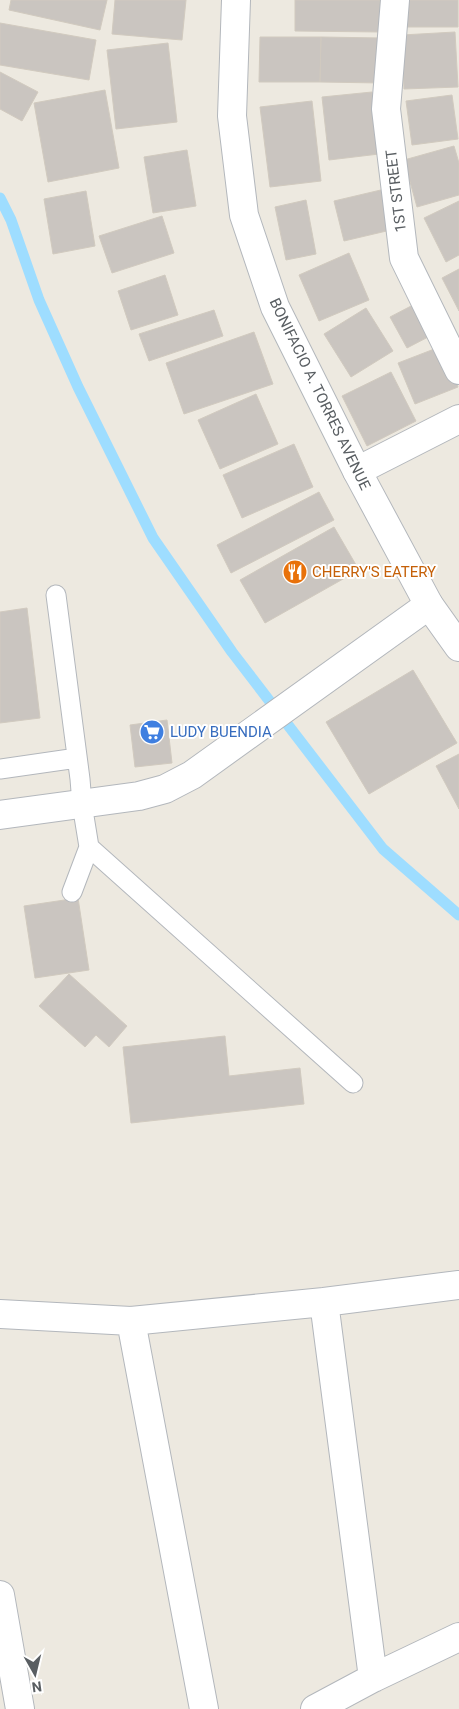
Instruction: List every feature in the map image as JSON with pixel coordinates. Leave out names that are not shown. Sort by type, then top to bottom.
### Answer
[{"type":"street","name":"BONIFACIO A. TORRES AVENUE","points":[[236,0],[232,116],[244,215],[274,307],[357,472],[429,604],[459,648]]},
{"type":"street","name":"1ST STREET","points":[[394,0],[386,109],[404,258],[459,370]]},
{"type":"street","points":[[357,472],[459,419]]},
{"type":"street","points":[[0,815],[139,796],[165,789],[192,775],[248,736],[429,604]]},
{"type":"street","points":[[0,1314],[130,1321],[324,1302],[459,1285]]},
{"type":"street","points":[[324,1302],[373,1678]]},
{"type":"street","points":[[130,1321],[204,1709]]},
{"type":"street","points":[[0,1595],[20,1709]]},
{"type":"street","points":[[315,1709],[373,1678],[459,1637]]},
{"type":"lane","points":[[56,595],[89,847],[72,892]]},
{"type":"lane","points":[[0,769],[77,758]]},
{"type":"lane","points":[[89,847],[352,1083]]},
{"type":"building","points":[[11,0],[107,0],[100,30],[9,10]]},
{"type":"building","points":[[115,0],[186,0],[182,40],[112,34]]},
{"type":"building","points":[[295,0],[380,0],[380,32],[295,31]]},
{"type":"building","points":[[403,0],[458,0],[458,27],[403,27]]},
{"type":"building","points":[[0,23],[96,40],[89,80],[0,65]]},
{"type":"building","points":[[455,32],[458,87],[404,89],[402,35]]},
{"type":"building","points":[[260,37],[321,37],[320,82],[259,82]]},
{"type":"building","points":[[321,37],[381,38],[381,83],[320,82]]},
{"type":"building","points":[[168,43],[177,122],[116,129],[107,50]]},
{"type":"building","points":[[0,72],[38,92],[22,121],[0,109]]},
{"type":"building","points":[[105,90],[119,168],[48,182],[34,103]]},
{"type":"building","points":[[372,92],[379,154],[329,160],[322,97]]},
{"type":"building","points":[[452,95],[458,139],[412,145],[406,101]]},
{"type":"building","points":[[312,101],[321,181],[270,187],[260,107]]},
{"type":"building","points":[[454,146],[459,163],[459,195],[417,207],[404,160]]},
{"type":"building","points":[[187,150],[196,206],[153,213],[144,157]]},
{"type":"building","points":[[385,189],[395,229],[344,241],[334,201]]},
{"type":"building","points":[[86,191],[95,246],[53,254],[44,199]]},
{"type":"building","points":[[306,200],[316,254],[286,260],[275,207]]},
{"type":"building","points":[[459,201],[459,255],[446,262],[424,218]]},
{"type":"building","points":[[162,216],[174,253],[112,273],[99,236]]},
{"type":"building","points":[[349,253],[369,300],[319,321],[299,275]]},
{"type":"building","points":[[459,269],[459,311],[442,278]]},
{"type":"building","points":[[165,275],[178,315],[131,330],[118,291]]},
{"type":"building","points":[[413,305],[430,336],[407,348],[390,317]]},
{"type":"building","points":[[366,308],[393,351],[351,377],[324,334]]},
{"type":"building","points":[[214,310],[223,336],[149,361],[139,334]]},
{"type":"building","points":[[254,332],[273,384],[184,414],[166,363]]},
{"type":"building","points":[[442,346],[458,387],[415,404],[398,363]]},
{"type":"building","points":[[391,372],[416,421],[367,446],[342,396]]},
{"type":"building","points":[[256,394],[278,444],[220,469],[198,420]]},
{"type":"building","points":[[294,444],[313,487],[242,518],[223,475]]},
{"type":"building","points":[[319,492],[334,520],[231,573],[217,545]]},
{"type":"building","points":[[334,527],[359,570],[265,623],[240,580]]},
{"type":"building","points":[[27,608],[40,718],[0,723],[0,612]]},
{"type":"building","points":[[413,670],[457,743],[369,794],[326,722]]},
{"type":"building","points":[[167,720],[172,763],[135,767],[130,725]]},
{"type":"building","points":[[459,754],[459,809],[436,766]]},
{"type":"building","points":[[78,898],[89,970],[35,978],[24,906]]},
{"type":"building","points":[[69,974],[127,1026],[109,1047],[96,1035],[85,1047],[39,1006]]},
{"type":"building","points":[[225,1036],[229,1076],[300,1068],[304,1104],[131,1123],[123,1047]]},
{"type":"waterway","points":[[0,198],[11,220],[39,300],[78,387],[153,538],[232,652],[383,849],[459,915]]},
{"type":"place","name":"CHERRY'S EATERY","points":[[295,572]]},
{"type":"place","name":"LUDY BUENDIA","points":[[152,732]]}]
